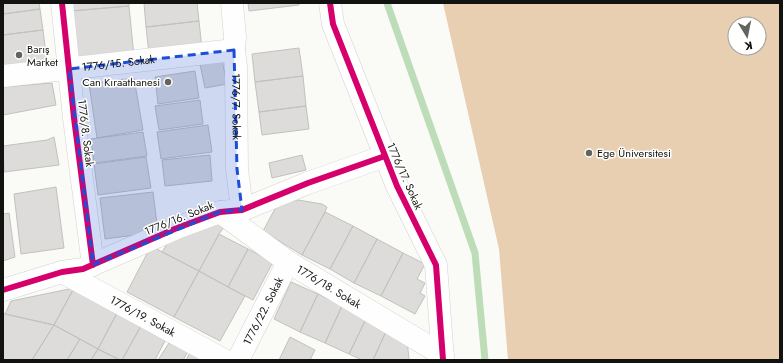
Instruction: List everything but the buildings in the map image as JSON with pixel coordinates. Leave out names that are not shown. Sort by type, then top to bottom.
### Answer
[{"type":"street","name":"1776/8. Sokak","points":[[62,3],[74,118],[93,265]]},
{"type":"street","name":"1776/7. Sokak","points":[[232,3],[236,67],[237,169],[242,210]]},
{"type":"street","name":"1776/17. Sokak","points":[[330,3],[333,24],[397,186],[436,265],[443,358]]},
{"type":"street","name":"1776/15. Sokak","points":[[3,76],[234,50]]},
{"type":"street","name":"1776/16. Sokak","points":[[3,290],[62,272],[83,269],[177,228],[220,212],[242,210],[308,183],[385,156]]},
{"type":"street","name":"1776/18. Sokak","points":[[220,212],[288,262],[443,358]]},
{"type":"street","name":"1776/22. Sokak","points":[[238,360],[288,262]]},
{"type":"street","name":"1776/19. Sokak","points":[[62,272],[224,360]]},
{"type":"highlighted area","points":[[234,50],[237,169],[242,210],[220,212],[93,265],[69,69]]},
{"type":"shaded area","name":"Ege Üniversitesi","points":[[443,3],[780,3],[780,360],[508,360],[499,249]]},
{"type":"waterway","points":[[387,3],[475,253],[485,360]]},
{"type":"cycle path","points":[[62,3],[74,118],[93,265]]},
{"type":"cycle path","points":[[330,3],[333,24],[397,186],[436,265],[443,360]]},
{"type":"cycle path","points":[[3,290],[62,272],[83,269],[177,228],[220,212],[242,210],[308,183],[385,156]]},
{"type":"place","name":"Barış Market","points":[[19,55]]},
{"type":"place","name":"Can Kıraathanesi","points":[[168,82]]},
{"type":"place","name":"Ege Üniversitesi","points":[[589,153]]}]
